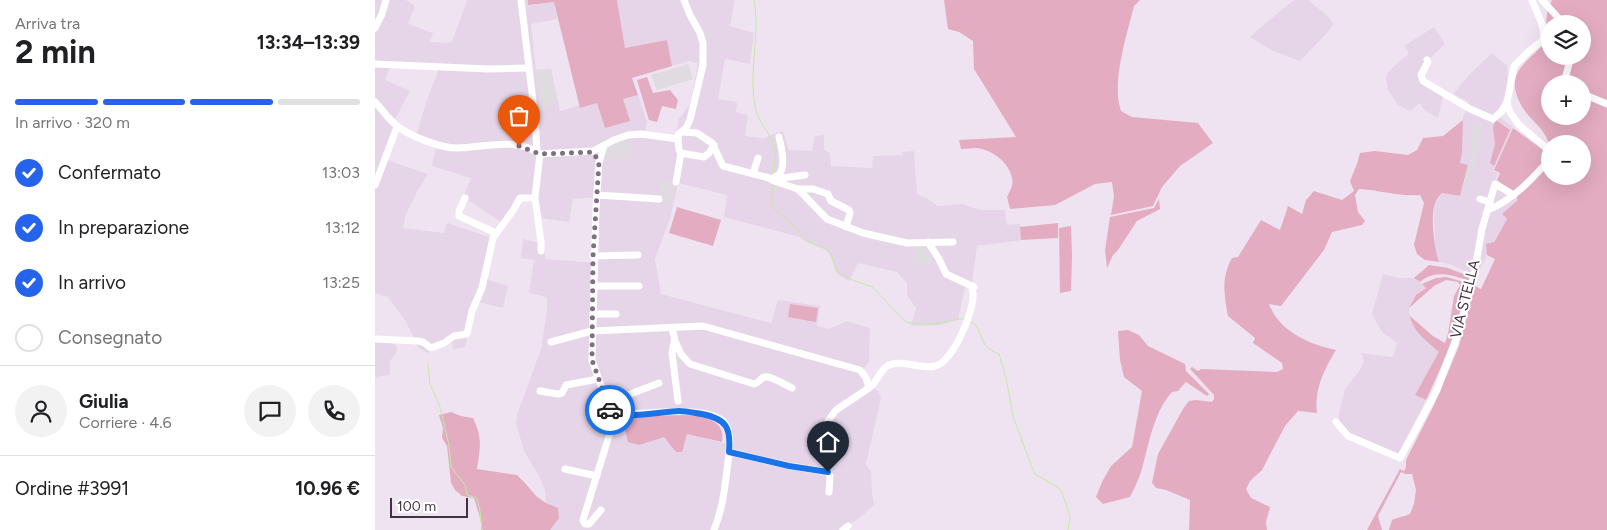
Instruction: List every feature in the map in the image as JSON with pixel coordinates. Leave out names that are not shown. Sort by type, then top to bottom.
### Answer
[{"type":"street","points":[[375,28],[386,0]]},
{"type":"street","points":[[521,0],[539,154],[535,198],[542,251]]},
{"type":"street","points":[[676,182],[680,152],[679,135],[690,120],[703,65],[703,44],[700,33],[684,0]]},
{"type":"street","points":[[1427,60],[1428,62],[1421,75],[1423,81],[1463,105],[1492,119],[1502,111],[1507,103],[1514,66],[1543,40],[1542,25],[1532,0]]},
{"type":"street","points":[[1542,0],[1556,15]]},
{"type":"street","points":[[375,64],[488,69],[529,68]]},
{"type":"street","points":[[693,79],[698,86]]},
{"type":"street","points":[[1591,97],[1607,104]]},
{"type":"street","points":[[375,102],[397,127],[433,144],[444,147],[457,148],[505,144],[539,154],[558,154],[593,152],[614,140],[628,135],[697,133],[714,145],[723,166],[772,179],[798,189],[813,189],[828,194],[831,201],[849,210],[851,213],[846,226]]},
{"type":"street","points":[[1507,103],[1510,112],[1519,125],[1541,144]]},
{"type":"street","points":[[375,185],[378,167],[397,127]]},
{"type":"street","points":[[772,179],[781,173],[783,157],[779,136]]},
{"type":"street","points":[[680,152],[704,157],[714,145]]},
{"type":"street","points":[[604,146],[599,162],[593,256],[592,360],[609,409],[613,413],[624,415],[679,411],[713,416],[723,422],[728,430],[729,452],[723,499],[714,530]]},
{"type":"street","points":[[593,152],[599,162]]},
{"type":"street","points":[[753,174],[758,158]]},
{"type":"street","points":[[1488,210],[1514,195],[1541,168]]},
{"type":"street","points":[[772,179],[805,175]]},
{"type":"street","points":[[1480,199],[1490,202],[1495,184],[1514,195]]},
{"type":"street","points":[[798,189],[827,219],[863,233],[907,242],[953,242]]},
{"type":"street","points":[[597,195],[659,198]]},
{"type":"street","points":[[465,198],[459,210],[459,216],[496,233]]},
{"type":"street","points":[[375,339],[418,341],[431,348],[444,343],[454,336],[467,334],[472,311],[482,288],[491,244],[496,233],[514,210],[520,198],[535,198]]},
{"type":"street","name":"VIA STELLA","points":[[1337,422],[1348,436],[1400,458],[1437,390],[1457,337],[1474,275],[1479,239],[1490,202]]},
{"type":"street","points":[[819,433],[836,410],[873,385],[885,367],[894,363],[935,366],[946,360],[968,320],[973,287],[946,274],[928,242]]},
{"type":"street","points":[[593,256],[639,255]]},
{"type":"street","points":[[593,286],[639,286]]},
{"type":"street","points":[[593,314],[616,314]]},
{"type":"street","points":[[551,342],[592,331],[703,326],[860,370],[866,378],[869,388]]},
{"type":"street","points":[[671,328],[681,354],[690,364],[754,384],[768,376],[792,388]]},
{"type":"street","points":[[675,341],[672,353],[678,401]]},
{"type":"street","points":[[540,391],[558,394],[562,393],[566,385],[598,379]]},
{"type":"street","points":[[607,403],[659,383]]},
{"type":"street","points":[[601,510],[589,524],[583,522],[612,426],[613,413]]},
{"type":"street","points":[[729,452],[789,466],[828,472],[831,476],[829,492]]},
{"type":"street","points":[[565,469],[597,476]]},
{"type":"shaded area","points":[[375,0],[406,0],[415,6],[408,24],[433,33],[430,42],[448,43],[452,42],[467,1],[465,0],[528,0],[528,5],[554,2],[557,19],[531,24],[536,70],[551,69],[560,111],[579,105],[580,108],[597,103],[605,128],[623,98],[638,95],[647,122],[645,132],[674,137],[679,119],[690,104],[698,63],[689,61],[672,66],[667,40],[625,48],[617,0],[735,0],[730,26],[754,33],[750,64],[725,59],[718,99],[737,102],[736,112],[748,115],[745,136],[765,139],[770,135],[783,131],[789,150],[812,151],[815,136],[824,135],[824,150],[830,153],[831,166],[872,168],[873,156],[902,155],[902,152],[914,151],[917,195],[941,206],[963,204],[980,210],[1005,210],[1007,225],[1020,224],[1021,240],[977,246],[972,283],[966,283],[958,320],[941,325],[911,326],[916,308],[907,295],[907,283],[897,272],[858,263],[849,281],[836,273],[831,257],[826,250],[800,237],[724,217],[727,195],[678,183],[670,219],[655,259],[661,294],[771,323],[778,300],[820,306],[817,326],[829,329],[847,321],[870,328],[869,361],[862,372],[870,387],[878,391],[881,398],[866,464],[871,472],[874,505],[858,519],[840,530],[550,530],[559,518],[558,508],[546,503],[545,490],[524,451],[516,423],[517,415],[541,349],[547,311],[547,297],[529,293],[534,260],[521,258],[523,239],[543,244],[546,259],[597,263],[599,197],[573,199],[569,222],[534,219],[532,202],[522,201],[506,225],[463,197],[471,178],[432,166],[436,148],[415,139],[439,69],[390,67],[385,80],[410,91],[393,123],[393,130],[384,159],[428,174],[406,214],[403,228],[444,233],[447,223],[495,239],[486,279],[508,286],[503,308],[478,302],[472,316],[465,347],[453,349],[452,342],[428,353],[419,348],[406,322],[388,297],[375,293]],"holes":[[[707,413],[726,422],[731,445],[686,433],[682,451],[677,452],[664,437]]]},
{"type":"shaded area","points":[[528,0],[617,0],[625,48],[667,40],[672,66],[632,78],[638,95],[623,99],[630,121],[605,128],[597,103],[580,108],[554,2],[528,5]]},
{"type":"shaded area","points":[[944,0],[1140,0],[1134,6],[1121,59],[1118,100],[1121,111],[1132,117],[1198,123],[1213,143],[1180,166],[1162,187],[1153,206],[1111,215],[1114,196],[1112,182],[1095,184],[1055,205],[1010,209],[1007,197],[1012,180],[1004,162],[994,154],[983,149],[961,149],[959,140],[1016,137],[974,69],[973,41],[959,32],[948,29]]},
{"type":"shaded area","points":[[1294,0],[1308,0],[1329,17],[1333,24],[1329,31],[1300,61],[1273,51],[1250,37]]},
{"type":"shaded area","points":[[1552,0],[1607,0],[1607,530],[1389,530],[1392,520],[1410,514],[1414,504],[1416,490],[1412,474],[1401,472],[1378,516],[1382,530],[1367,530],[1400,469],[1404,471],[1406,460],[1434,405],[1459,346],[1475,286],[1481,289],[1495,259],[1487,255],[1486,244],[1494,242],[1507,219],[1502,214],[1518,200],[1515,196],[1541,170],[1541,185],[1591,185],[1591,135],[1545,135],[1528,115],[1516,94],[1515,79],[1517,73],[1541,47],[1541,65],[1591,65],[1591,15],[1547,15]]},
{"type":"shaded area","points":[[1434,27],[1445,44],[1428,60],[1421,74],[1443,95],[1438,118],[1425,111],[1420,103],[1410,111],[1397,104],[1388,90],[1386,78],[1388,72],[1409,53],[1404,46]]},
{"type":"shaded area","points":[[1492,53],[1507,66],[1508,85],[1496,114],[1513,127],[1493,171],[1498,173],[1495,181],[1514,194],[1518,200],[1502,215],[1507,219],[1487,251],[1477,276],[1449,264],[1439,262],[1435,251],[1434,211],[1436,200],[1442,193],[1460,196],[1468,166],[1460,163],[1463,117],[1469,102],[1453,94]]},
{"type":"shaded area","points":[[688,64],[693,79],[657,90],[651,75]]},
{"type":"shaded area","points":[[551,69],[558,103],[540,109],[539,104],[541,103],[536,70]]},
{"type":"shaded area","points":[[647,77],[653,93],[670,90],[678,100],[676,109],[662,106],[657,122],[649,120],[637,80]]},
{"type":"shaded area","points":[[1463,120],[1460,163],[1468,165],[1460,196],[1442,193],[1437,199],[1433,212],[1435,248],[1439,262],[1425,260],[1417,254],[1414,245],[1424,203],[1420,195],[1359,189],[1355,195],[1358,212],[1365,221],[1362,225],[1332,232],[1324,250],[1281,306],[1269,304],[1280,322],[1287,329],[1305,340],[1336,350],[1321,380],[1316,404],[1317,413],[1298,411],[1285,426],[1262,470],[1250,481],[1246,489],[1251,498],[1270,507],[1266,522],[1267,530],[1189,530],[1190,500],[1156,488],[1152,483],[1158,454],[1183,409],[1189,401],[1212,402],[1214,399],[1214,395],[1190,369],[1192,367],[1198,371],[1201,369],[1277,372],[1283,369],[1282,363],[1253,343],[1255,338],[1228,316],[1225,279],[1232,258],[1238,257],[1261,220],[1280,230],[1288,206],[1302,214],[1306,200],[1314,191],[1342,200],[1354,191],[1350,181],[1360,153],[1375,151],[1408,155],[1417,150],[1423,138],[1443,136]]},
{"type":"shaded area","points":[[1496,120],[1510,130],[1494,166],[1490,163],[1495,144],[1493,127]]},
{"type":"shaded area","points":[[1473,121],[1482,125],[1482,131],[1469,189],[1462,188],[1470,158]]},
{"type":"shaded area","points":[[1513,128],[1541,148],[1541,164],[1514,193],[1497,180],[1500,173],[1494,170]]},
{"type":"shaded area","points":[[631,139],[632,157],[604,160],[606,148],[616,142]]},
{"type":"shaded area","points":[[660,180],[676,182],[671,203],[659,202]]},
{"type":"shaded area","points":[[1159,199],[1160,209],[1137,221],[1113,255],[1107,268],[1105,250],[1110,217],[1154,208]]},
{"type":"shaded area","points":[[677,207],[721,220],[713,246],[669,233]]},
{"type":"shaded area","points":[[1058,223],[1058,238],[1021,240],[1020,227]]},
{"type":"shaded area","points":[[1071,226],[1071,291],[1060,293],[1059,228]]},
{"type":"shaded area","points":[[915,246],[925,247],[932,257],[928,266],[912,262]]},
{"type":"shaded area","points":[[1429,265],[1448,268],[1471,277],[1470,281],[1444,274],[1426,278],[1420,282],[1414,278]]},
{"type":"shaded area","points":[[1383,274],[1399,278],[1414,278],[1426,287],[1416,295],[1409,308],[1411,322],[1424,339],[1440,352],[1415,395],[1426,400],[1398,454],[1348,432],[1339,422],[1339,413],[1345,389],[1360,370],[1364,361],[1361,353],[1393,357],[1397,343],[1382,332],[1372,314]]},
{"type":"shaded area","points":[[1446,277],[1468,283],[1451,343],[1426,400],[1415,395],[1439,352],[1417,332],[1410,316],[1433,336],[1445,343],[1454,296],[1460,285],[1458,282],[1446,280],[1434,286],[1409,308],[1416,295],[1426,288],[1422,284],[1436,278]]},
{"type":"shaded area","points":[[790,304],[818,308],[816,322],[788,317]]},
{"type":"shaded area","points":[[1128,330],[1139,335],[1148,346],[1185,364],[1186,371],[1209,394],[1207,396],[1186,382],[1178,391],[1172,392],[1156,419],[1141,472],[1130,497],[1103,504],[1096,497],[1111,466],[1132,447],[1142,391],[1124,377],[1120,360],[1118,331]]},
{"type":"shaded area","points":[[375,342],[392,342],[397,347],[396,353],[390,361],[390,375],[375,377]]},
{"type":"shaded area","points":[[451,412],[473,418],[480,449],[477,469],[517,475],[536,496],[558,508],[559,518],[550,530],[481,530],[480,518],[474,498],[462,496],[451,483],[447,446],[442,438],[443,428],[439,415]]},
{"type":"shaded area","points":[[694,414],[705,417],[719,426],[723,436],[722,442],[687,434],[682,452],[676,452],[664,437],[639,445],[628,442],[623,416]]},
{"type":"waterway","points":[[754,0],[756,14],[753,69],[754,96],[757,114],[774,145],[774,175]]},
{"type":"waterway","points":[[773,185],[772,200],[774,209],[793,225],[806,241],[827,249],[832,256],[837,271],[847,278],[872,287],[906,322],[931,324],[964,319]]},
{"type":"waterway","points":[[970,322],[976,325],[986,346],[999,354],[1006,378],[1013,416],[1031,465],[1035,474],[1059,488],[1062,492],[1070,517],[1068,530]]},
{"type":"waterway","points":[[428,364],[430,384],[440,407],[449,445],[451,467],[465,485],[467,495],[477,498],[482,530]]},
{"type":"way so far","points":[[519,146],[540,154],[593,152],[599,162],[593,256],[592,360],[610,410]]},
{"type":"route","points":[[610,410],[613,413],[624,415],[679,411],[713,416],[723,422],[728,430],[729,452],[789,466],[828,472]]}]
